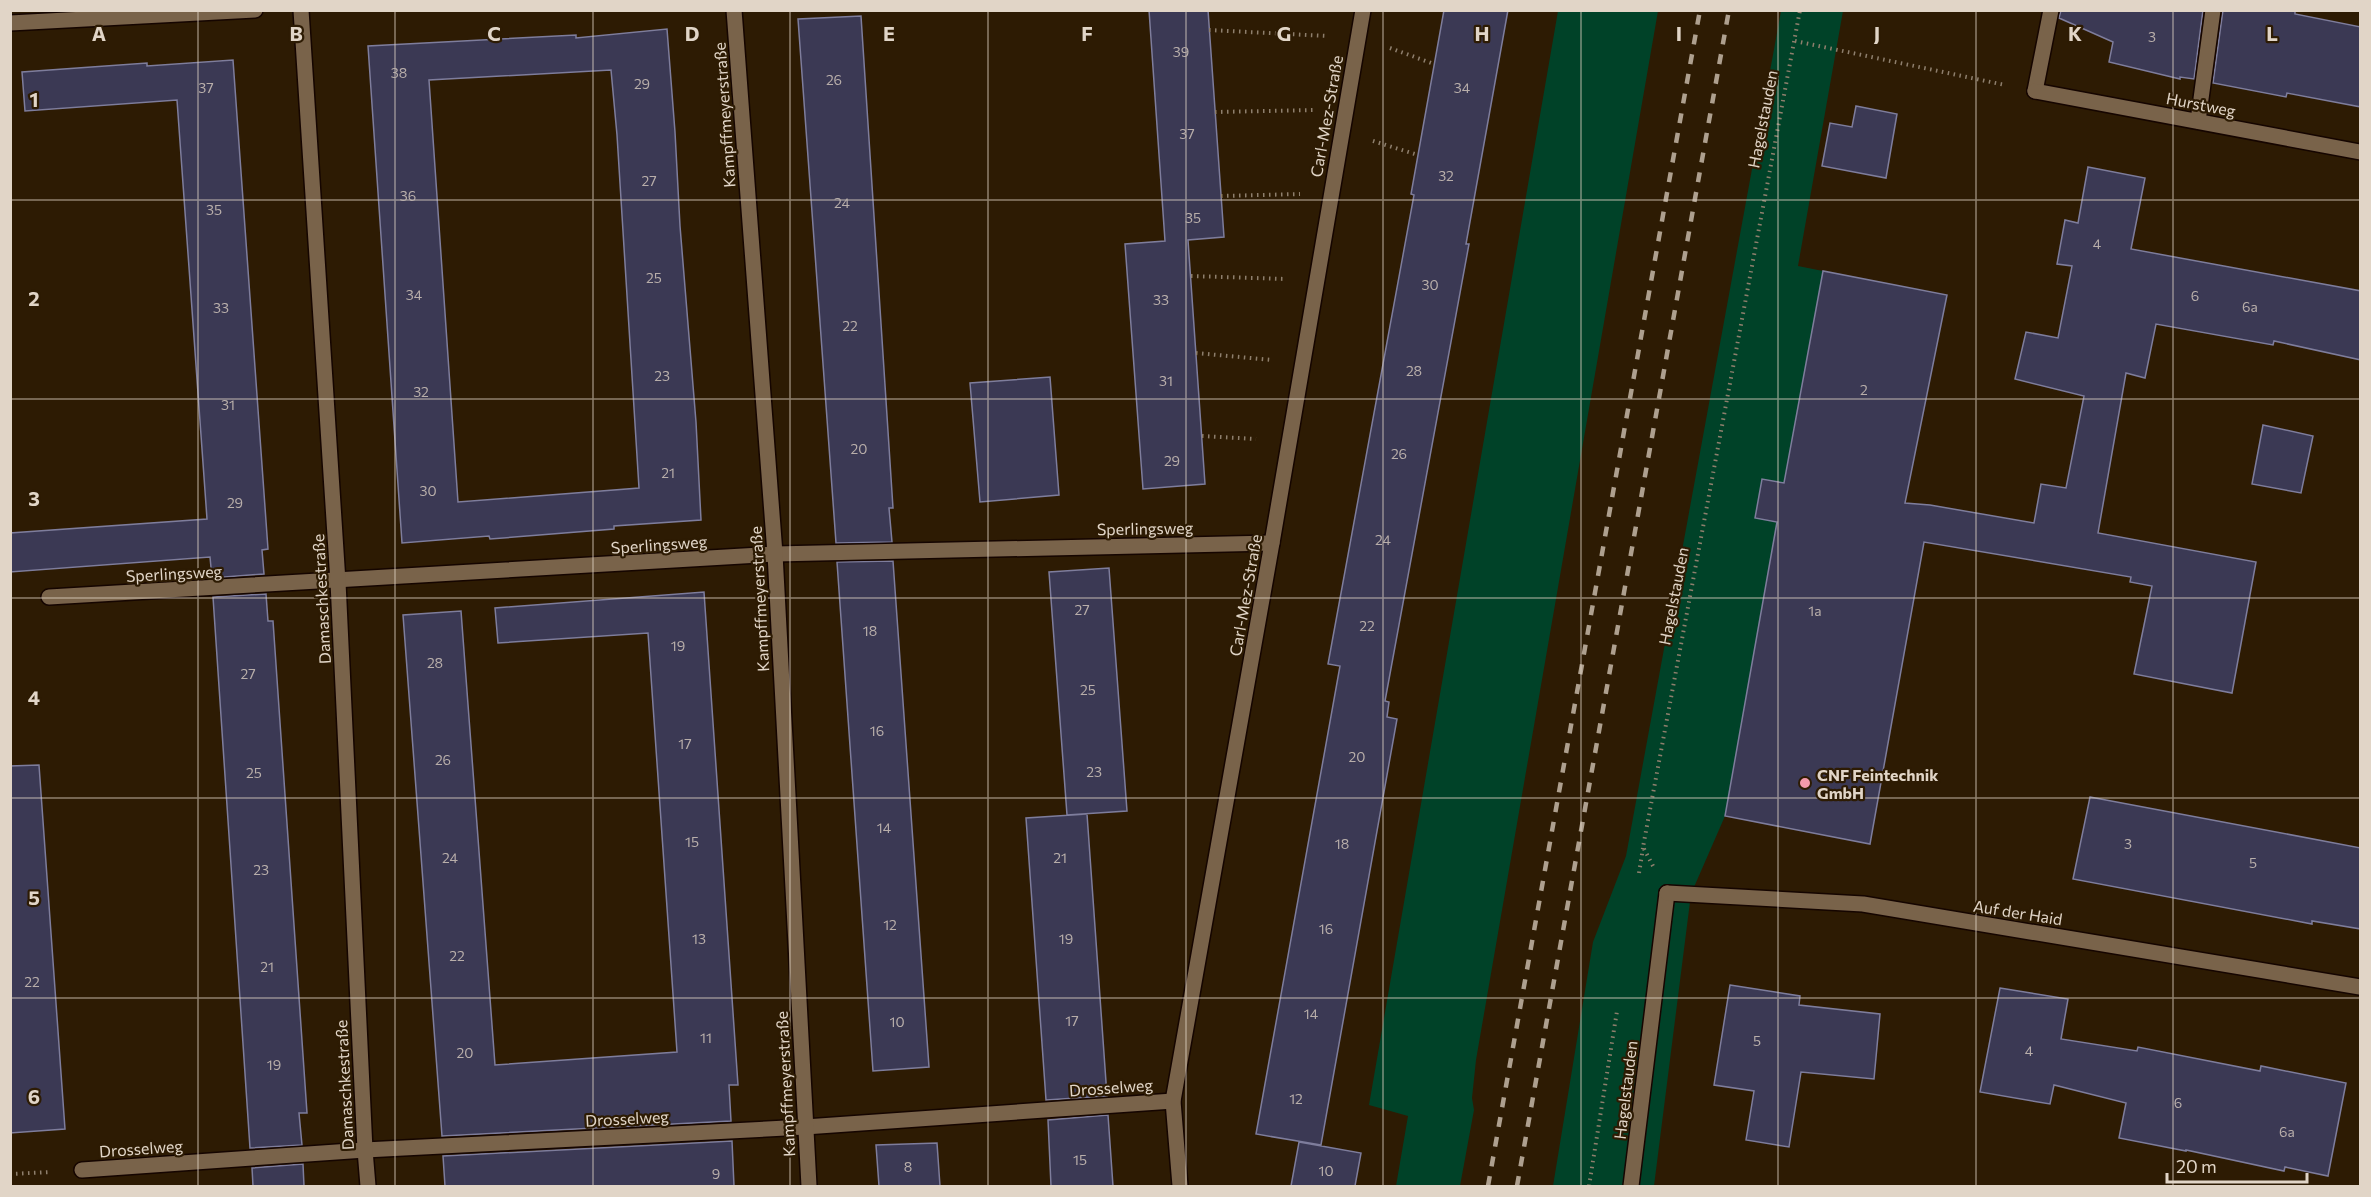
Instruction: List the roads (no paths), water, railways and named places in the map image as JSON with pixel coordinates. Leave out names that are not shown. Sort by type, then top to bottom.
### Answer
[{"type":"street","points":[[10,23],[255,10]]},
{"type":"street","name":"Damaschkestraße","points":[[301,10],[338,582],[364,1150],[368,1186]]},
{"type":"street","name":"Kampffmeyerstraße","points":[[734,10],[775,554],[809,1186]]},
{"type":"street","name":"Carl-Mez-Straße","points":[[1180,1186],[1173,1101],[1290,441],[1362,10]]},
{"type":"street","name":"Hurstweg","points":[[2051,10],[2035,91],[2361,152]]},
{"type":"street","points":[[2198,122],[2213,10]]},
{"type":"street","name":"Sperlingsweg","points":[[48,597],[338,582],[775,554],[1272,543]]},
{"type":"street","name":"Auf der Haid","points":[[1667,893],[1863,904],[2361,987]]},
{"type":"street","name":"Hagelstauden","points":[[1631,1186],[1667,893]]},
{"type":"street","name":"Drosselweg","points":[[82,1170],[364,1150],[805,1127],[1173,1101]]},
{"type":"railway","points":[[1488,1186],[1700,10]]},
{"type":"railway","points":[[1517,1186],[1729,10]]},
{"type":"place","name":"CNF Feintechnik GmbH","points":[[1805,783]]}]
